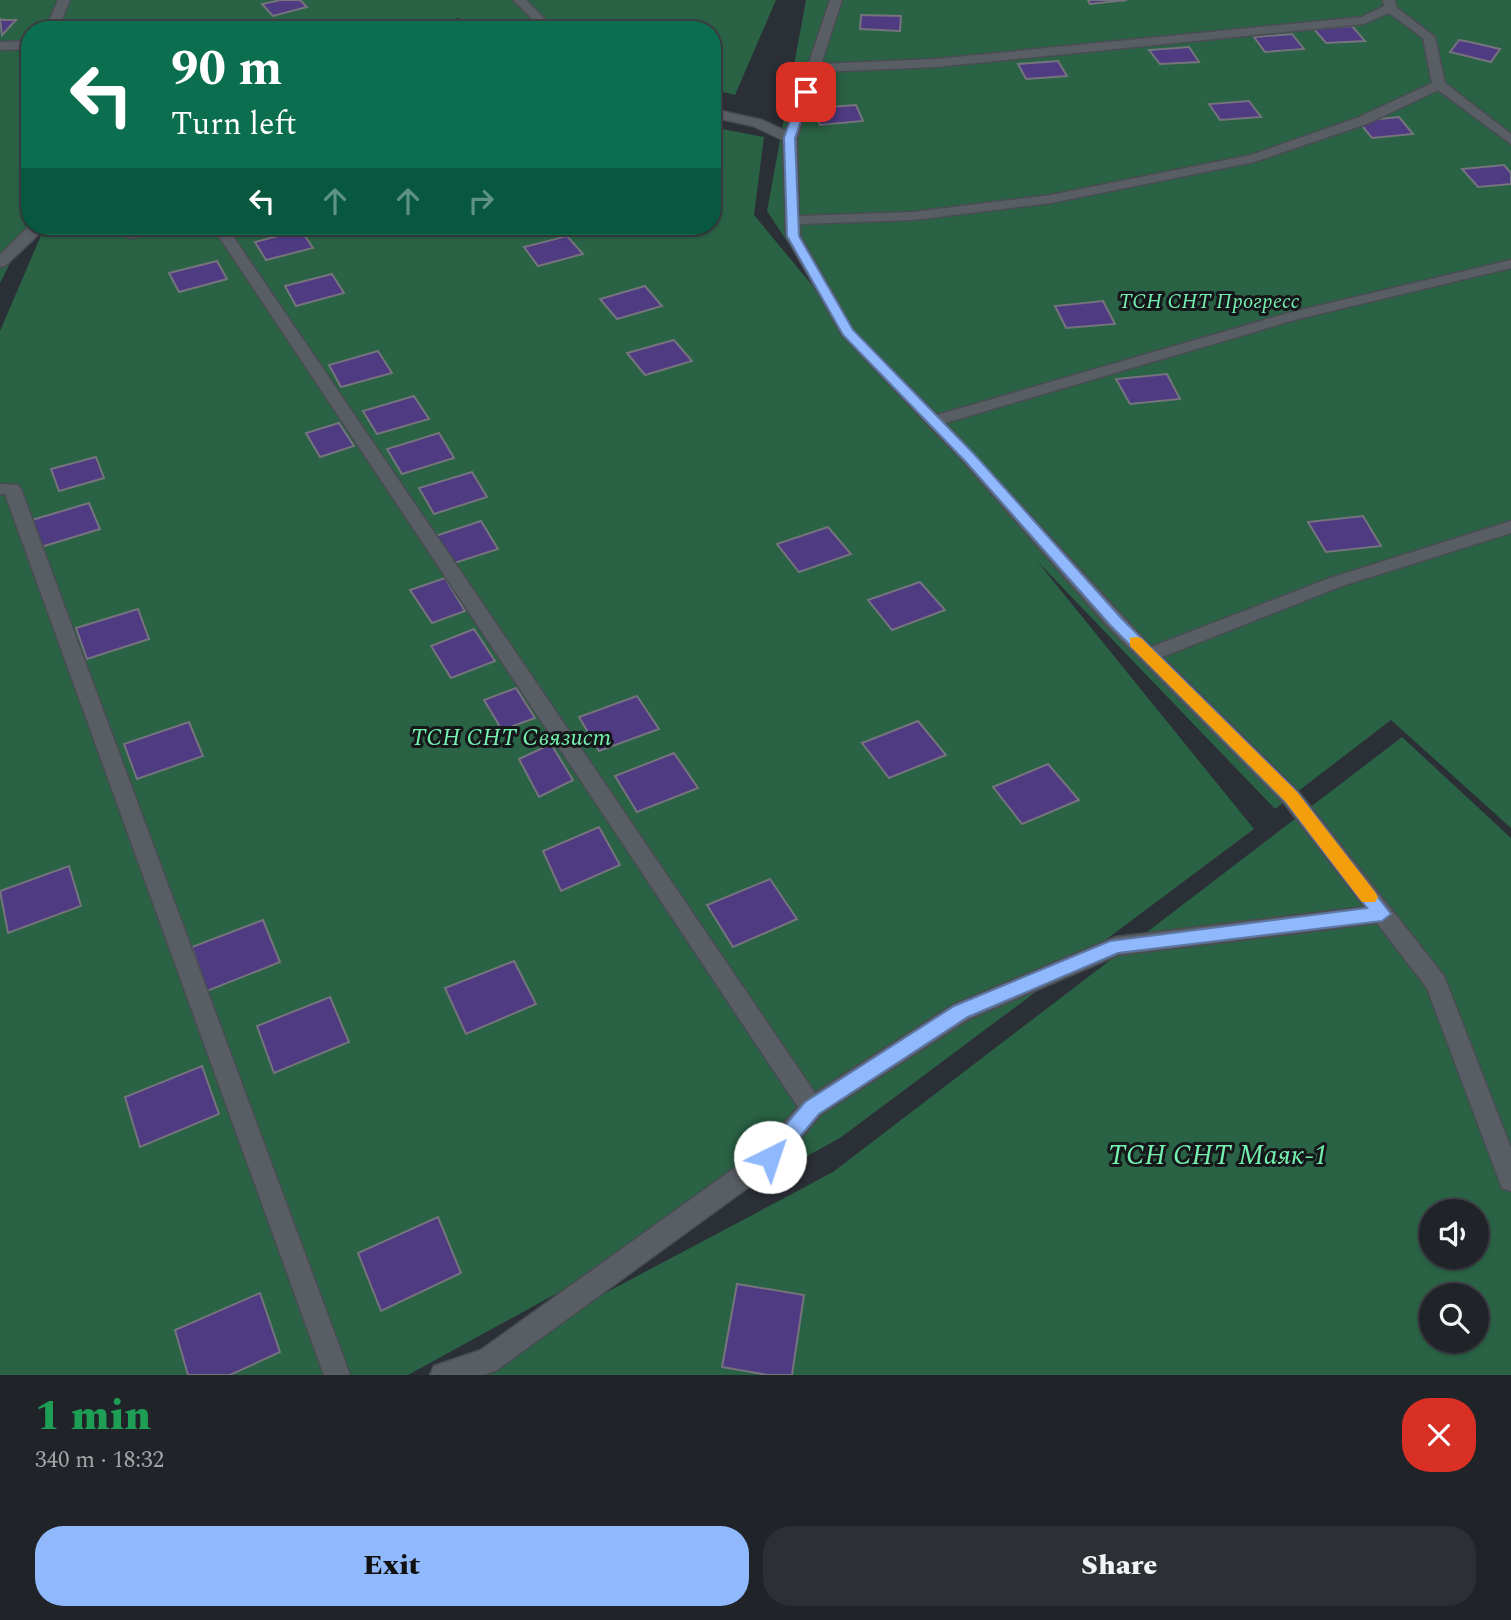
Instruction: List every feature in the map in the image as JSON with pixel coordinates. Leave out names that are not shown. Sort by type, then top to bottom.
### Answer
[{"type":"lane","points":[[55,21],[64,0]]},
{"type":"lane","points":[[519,0],[541,21]]},
{"type":"lane","points":[[836,0],[790,138],[792,220],[793,236],[847,332],[934,421],[1149,655],[1291,797],[1436,983],[1511,1180]]},
{"type":"lane","points":[[813,68],[936,63],[1364,20],[1390,4],[1429,37],[1439,85],[1511,141]]},
{"type":"lane","points":[[0,46],[21,45]]},
{"type":"lane","points":[[792,220],[913,216],[1051,199],[1254,158],[1362,121],[1439,85]]},
{"type":"lane","points":[[721,115],[757,123],[790,138]]},
{"type":"lane","points":[[0,263],[32,235]]},
{"type":"lane","points":[[225,235],[812,1108]]},
{"type":"lane","points":[[934,421],[1164,352],[1428,281],[1511,264]]},
{"type":"lane","points":[[0,489],[12,489],[337,1375]]},
{"type":"lane","points":[[1149,655],[1336,582],[1511,527]]},
{"type":"lane","points":[[443,1375],[488,1361],[770,1157],[812,1108],[961,1012],[1116,946],[1382,914]]},
{"type":"green space","points":[[0,0],[776,0],[735,95],[721,91],[721,21],[468,21],[457,18],[450,21],[21,21],[21,235],[24,235],[0,283]]},
{"type":"green space","name":"ТСН СНТ Связист","points":[[806,0],[1511,0],[1511,828],[1391,720],[1275,809],[1037,561],[1254,829],[840,1138],[408,1375],[0,1375],[0,331],[41,235],[721,235],[721,129],[764,137],[754,215],[831,308],[767,211]]},
{"type":"green space","name":"ТСН СНТ Маяк-1","points":[[1402,737],[1511,838],[1511,1375],[451,1375],[833,1172]]},
{"type":"building","points":[[300,0],[307,7],[273,16],[262,4]]},
{"type":"building","points":[[1088,0],[1127,0],[1090,4]]},
{"type":"building","points":[[861,15],[901,16],[900,31],[860,29]]},
{"type":"building","points":[[0,19],[16,20],[2,35]]},
{"type":"building","points":[[1352,26],[1365,41],[1326,43],[1314,29]]},
{"type":"building","points":[[1292,34],[1304,49],[1265,52],[1254,37]]},
{"type":"building","points":[[1459,40],[1500,49],[1491,62],[1450,52]]},
{"type":"building","points":[[1189,47],[1199,62],[1160,64],[1149,50]]},
{"type":"building","points":[[1058,61],[1067,76],[1026,79],[1018,64]]},
{"type":"building","points":[[1249,101],[1261,117],[1220,120],[1209,104]]},
{"type":"building","points":[[856,105],[863,121],[820,125],[814,108]]},
{"type":"building","points":[[1399,117],[1413,134],[1372,138],[1358,121]]},
{"type":"building","points":[[1504,165],[1511,173],[1511,184],[1478,187],[1462,169]]},
{"type":"building","points":[[282,235],[304,235],[313,248],[266,260],[255,242]]},
{"type":"building","points":[[567,236],[583,254],[538,266],[524,247]]},
{"type":"building","points":[[217,261],[227,279],[179,292],[169,273]]},
{"type":"building","points":[[332,274],[344,293],[296,306],[285,286]]},
{"type":"building","points":[[645,286],[662,306],[617,319],[600,299]]},
{"type":"building","points":[[1103,301],[1115,324],[1066,328],[1055,306]]},
{"type":"building","points":[[674,340],[692,361],[645,375],[627,353]]},
{"type":"building","points":[[378,351],[392,373],[341,387],[329,365]]},
{"type":"building","points":[[1167,374],[1180,399],[1130,404],[1116,379]]},
{"type":"building","points":[[414,396],[429,419],[377,434],[363,411]]},
{"type":"building","points":[[339,423],[354,446],[320,457],[306,433]]},
{"type":"building","points":[[439,433],[454,458],[402,474],[387,449]]},
{"type":"building","points":[[96,457],[104,478],[59,491],[51,469]]},
{"type":"building","points":[[472,472],[487,497],[434,514],[419,488]]},
{"type":"building","points":[[89,503],[100,529],[41,547],[32,520]]},
{"type":"building","points":[[1363,516],[1381,546],[1326,552],[1308,522]]},
{"type":"building","points":[[481,521],[498,549],[442,567],[426,539]]},
{"type":"building","points":[[828,527],[851,554],[799,572],[777,544]]},
{"type":"building","points":[[445,578],[465,611],[432,623],[410,590]]},
{"type":"building","points":[[920,582],[945,610],[892,630],[868,600]]},
{"type":"building","points":[[138,609],[149,639],[87,659],[76,628]]},
{"type":"building","points":[[474,629],[495,661],[451,678],[431,646]]},
{"type":"building","points":[[516,688],[535,718],[502,730],[484,700]]},
{"type":"building","points":[[637,696],[659,729],[599,751],[579,717]]},
{"type":"building","points":[[918,721],[946,755],[889,778],[862,743]]},
{"type":"building","points":[[189,722],[203,756],[137,779],[124,744]]},
{"type":"building","points":[[551,744],[573,780],[539,797],[519,759]]},
{"type":"building","points":[[674,753],[698,788],[637,812],[615,776]]},
{"type":"building","points":[[1048,764],[1079,800],[1022,824],[993,787]]},
{"type":"building","points":[[599,827],[620,865],[561,891],[543,851]]},
{"type":"building","points":[[69,866],[81,906],[8,933],[0,891]]},
{"type":"building","points":[[770,879],[797,919],[733,947],[707,905]]},
{"type":"building","points":[[263,920],[280,962],[207,991],[192,947]]},
{"type":"building","points":[[514,961],[536,1004],[466,1034],[445,988]]},
{"type":"building","points":[[330,997],[349,1042],[274,1073],[257,1026]]},
{"type":"building","points":[[202,1066],[219,1114],[140,1147],[125,1097]]},
{"type":"building","points":[[438,1217],[461,1273],[381,1311],[358,1253]]},
{"type":"building","points":[[737,1284],[804,1295],[792,1375],[768,1375],[722,1367]]},
{"type":"building","points":[[260,1293],[280,1352],[230,1375],[188,1375],[175,1330]]},
{"type":"slow traffic","points":[[1136,642],[1291,797],[1369,897]]},
{"type":"route","points":[[770,1157],[812,1108],[961,1012],[1116,946],[1382,914],[1291,797],[1116,623],[970,458],[847,332],[793,236],[790,138],[806,92]]},
{"type":"park label","name":"ТСН СНТ Прогресс","points":[[1209,302]]}]
